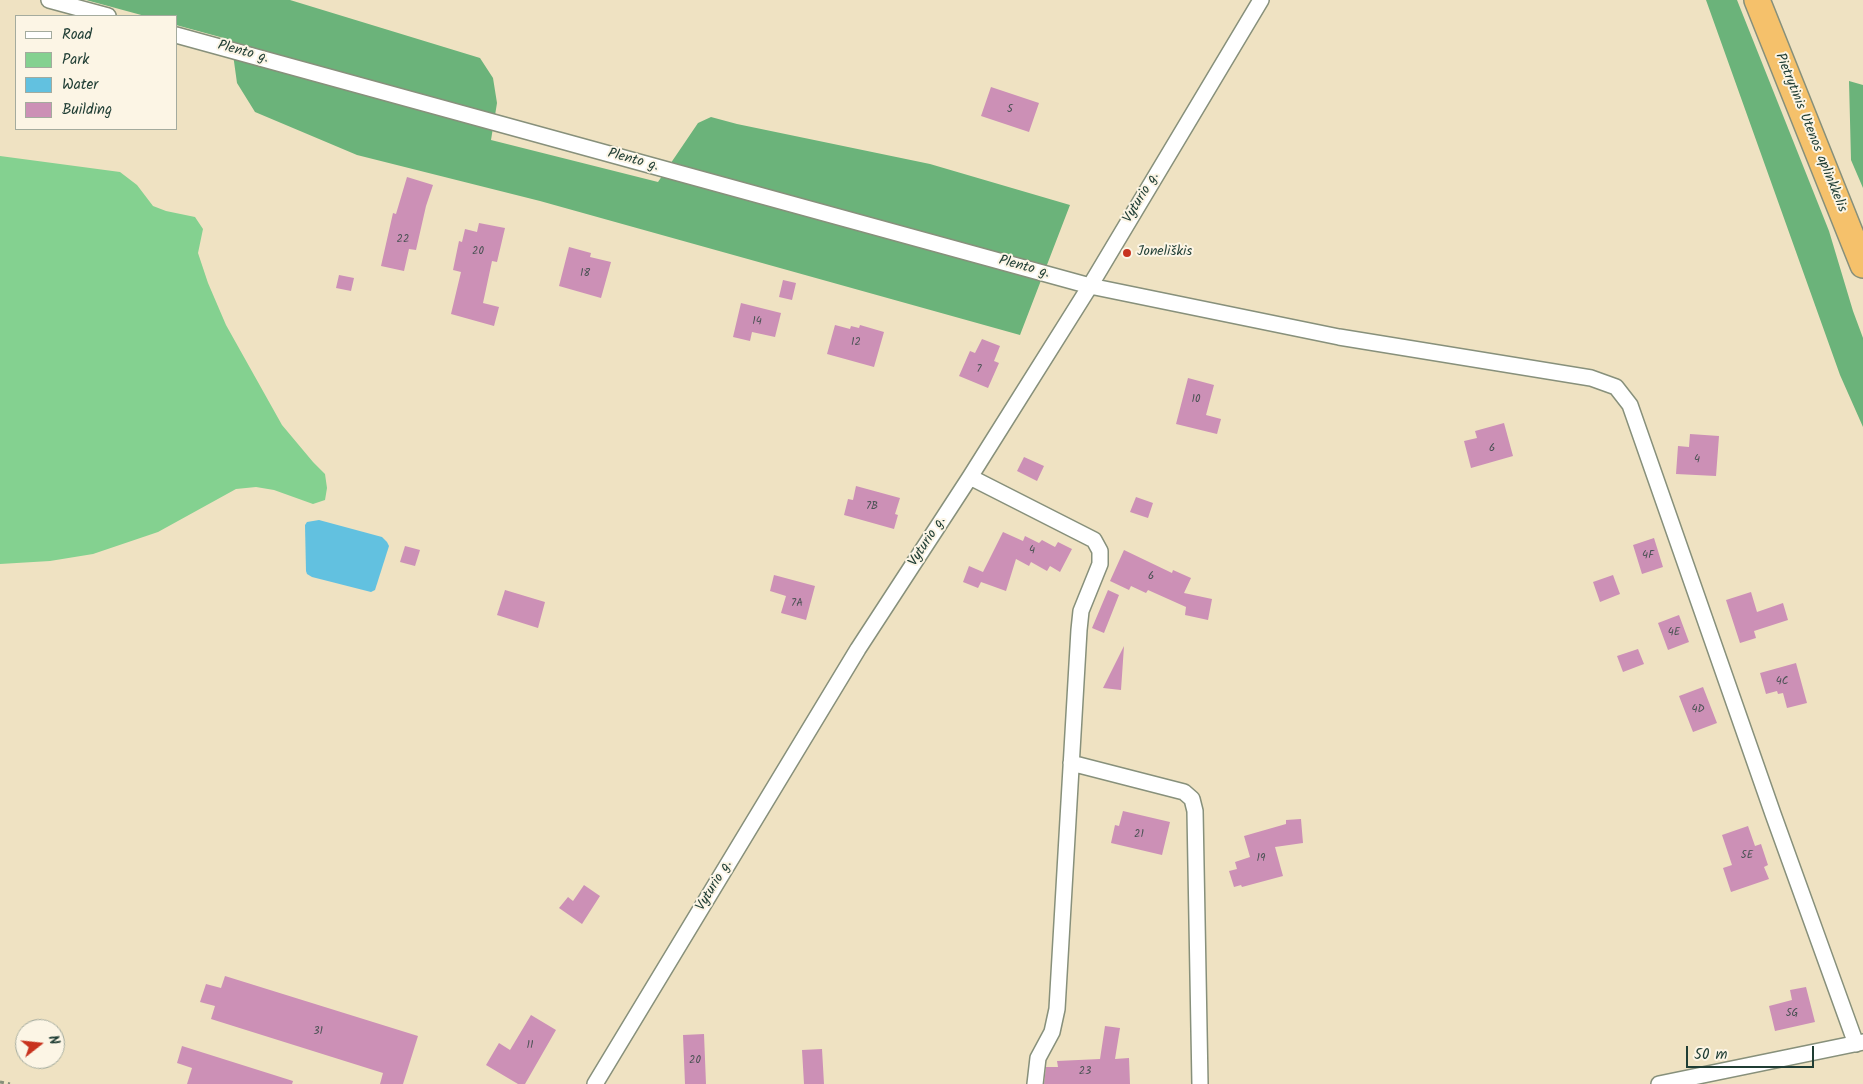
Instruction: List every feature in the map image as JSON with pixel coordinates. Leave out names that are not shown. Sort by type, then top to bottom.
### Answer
[{"type":"highway","name":"Pietrytinis Utenos aplinkkelis","points":[[1757,0],[1863,265]]},
{"type":"street","points":[[49,0],[104,15]]},
{"type":"street","name":"Vyturio g.","points":[[595,1084],[858,649],[970,477],[1090,286],[1261,0]]},
{"type":"street","name":"Plento g.","points":[[178,36],[1090,286],[1339,337],[1591,378],[1616,387],[1630,405],[1773,814],[1860,1043]]},
{"type":"street","points":[[970,477],[1094,540],[1100,551],[1100,564],[1082,611],[1057,1009],[1052,1032],[1038,1058],[1035,1084]]},
{"type":"street","points":[[1071,763],[1184,792],[1192,799],[1195,810],[1200,1084]]},
{"type":"street","points":[[1659,1084],[1860,1043]]},
{"type":"path","points":[[0,1082],[10,1084]]},
{"type":"green space","points":[[86,0],[290,0],[480,58],[493,78],[497,103],[491,140],[658,182],[698,123],[711,117],[930,164],[1070,205],[1020,335],[540,201],[357,155],[255,112],[237,83],[231,40],[178,26],[178,15],[141,15]]},
{"type":"green space","points":[[1706,0],[1737,0],[1829,231],[1863,338],[1863,427],[1840,375]]},
{"type":"green space","points":[[1849,81],[1863,85],[1863,188],[1851,160]]},
{"type":"green space","points":[[0,156],[120,172],[137,185],[153,206],[166,211],[195,217],[203,229],[198,253],[208,283],[226,325],[282,425],[325,474],[327,488],[325,500],[313,504],[274,490],[256,487],[236,489],[158,532],[93,554],[50,561],[0,564]]},
{"type":"water","points":[[319,520],[382,537],[387,542],[389,546],[375,590],[371,592],[312,577],[307,574],[305,525],[307,522]]},
{"type":"building","points":[[991,87],[1039,103],[1029,132],[981,116]]},
{"type":"building","points":[[407,177],[433,185],[416,250],[409,249],[404,271],[381,266],[393,213],[396,214]]},
{"type":"building","points":[[479,223],[505,228],[497,262],[492,261],[483,303],[499,307],[494,326],[451,314],[461,272],[453,270],[459,241],[462,242],[465,229],[477,232]]},
{"type":"building","points":[[569,247],[591,253],[590,257],[611,262],[601,298],[559,286]]},
{"type":"building","points":[[339,275],[354,278],[351,291],[336,288]]},
{"type":"building","points":[[783,280],[796,283],[792,300],[779,297]]},
{"type":"building","points":[[741,303],[781,313],[775,337],[752,332],[750,341],[733,337]]},
{"type":"building","points":[[835,325],[850,329],[851,326],[859,328],[860,325],[884,332],[874,367],[827,354]]},
{"type":"building","points":[[982,339],[1000,346],[994,361],[999,363],[988,388],[959,376],[970,351],[975,353]]},
{"type":"building","points":[[1188,378],[1214,385],[1206,415],[1221,419],[1217,434],[1176,424]]},
{"type":"building","points":[[1504,423],[1513,456],[1471,468],[1464,441],[1477,438],[1475,431]]},
{"type":"building","points":[[1690,434],[1719,436],[1716,476],[1676,474],[1678,446],[1689,447]]},
{"type":"building","points":[[1024,457],[1044,466],[1037,481],[1017,471]]},
{"type":"building","points":[[856,486],[900,498],[895,514],[898,515],[894,529],[844,515],[848,499],[853,500]]},
{"type":"building","points":[[1136,497],[1153,503],[1148,518],[1130,512]]},
{"type":"building","points":[[1003,532],[1023,541],[1025,536],[1039,543],[1042,540],[1055,547],[1058,542],[1072,549],[1060,572],[1050,566],[1047,571],[1031,562],[1029,566],[1016,559],[1006,591],[981,582],[978,588],[963,582],[969,566],[983,572]]},
{"type":"building","points":[[1654,538],[1663,567],[1642,574],[1633,545]]},
{"type":"building","points":[[405,546],[420,550],[415,566],[400,562]]},
{"type":"building","points":[[1124,550],[1172,573],[1173,570],[1191,578],[1184,593],[1212,599],[1208,620],[1185,615],[1186,607],[1148,590],[1146,593],[1131,586],[1129,590],[1110,581]]},
{"type":"building","points":[[774,575],[815,586],[806,620],[781,613],[786,596],[770,591]]},
{"type":"building","points":[[1613,575],[1620,594],[1600,602],[1593,582]]},
{"type":"building","points":[[505,590],[545,602],[538,628],[497,615]]},
{"type":"building","points":[[1108,590],[1119,595],[1104,633],[1092,628]]},
{"type":"building","points":[[1751,592],[1757,612],[1783,603],[1788,620],[1754,631],[1756,638],[1740,643],[1726,600]]},
{"type":"building","points":[[1679,615],[1689,642],[1668,650],[1658,623]]},
{"type":"building","points":[[1124,646],[1121,690],[1103,688]]},
{"type":"building","points":[[1638,649],[1644,664],[1623,672],[1617,656]]},
{"type":"building","points":[[1796,663],[1807,703],[1787,708],[1783,693],[1778,694],[1777,691],[1766,694],[1760,673]]},
{"type":"building","points":[[1703,687],[1717,723],[1693,732],[1679,696]]},
{"type":"building","points":[[1123,811],[1170,822],[1162,855],[1111,843],[1115,825],[1119,826]]},
{"type":"building","points":[[1301,819],[1303,843],[1275,847],[1283,876],[1242,887],[1241,885],[1234,887],[1229,871],[1237,869],[1235,862],[1250,857],[1244,836],[1286,824],[1286,820]]},
{"type":"building","points":[[1748,826],[1755,846],[1761,844],[1768,865],[1764,867],[1769,879],[1731,892],[1723,868],[1732,865],[1722,835]]},
{"type":"building","points":[[584,885],[600,896],[582,924],[559,908],[568,897],[573,901]]},
{"type":"building","points":[[225,976],[418,1036],[403,1084],[380,1084],[383,1073],[211,1019],[215,1006],[200,1002],[206,984],[221,988]]},
{"type":"building","points":[[1806,987],[1815,1022],[1775,1031],[1769,1006],[1792,1000],[1790,990]]},
{"type":"building","points":[[531,1015],[556,1030],[525,1084],[518,1084],[486,1065],[499,1043],[510,1050]]},
{"type":"building","points":[[1105,1026],[1120,1028],[1115,1059],[1129,1058],[1130,1084],[1044,1084],[1046,1067],[1058,1067],[1057,1061],[1100,1059]]},
{"type":"building","points":[[704,1034],[706,1084],[685,1084],[683,1035]]},
{"type":"building","points":[[182,1046],[293,1081],[292,1084],[187,1084],[192,1068],[177,1063]]},
{"type":"building","points":[[822,1049],[824,1084],[804,1084],[802,1050]]},
{"type":"place","name":"Joneliškis","points":[[1127,253]]}]
